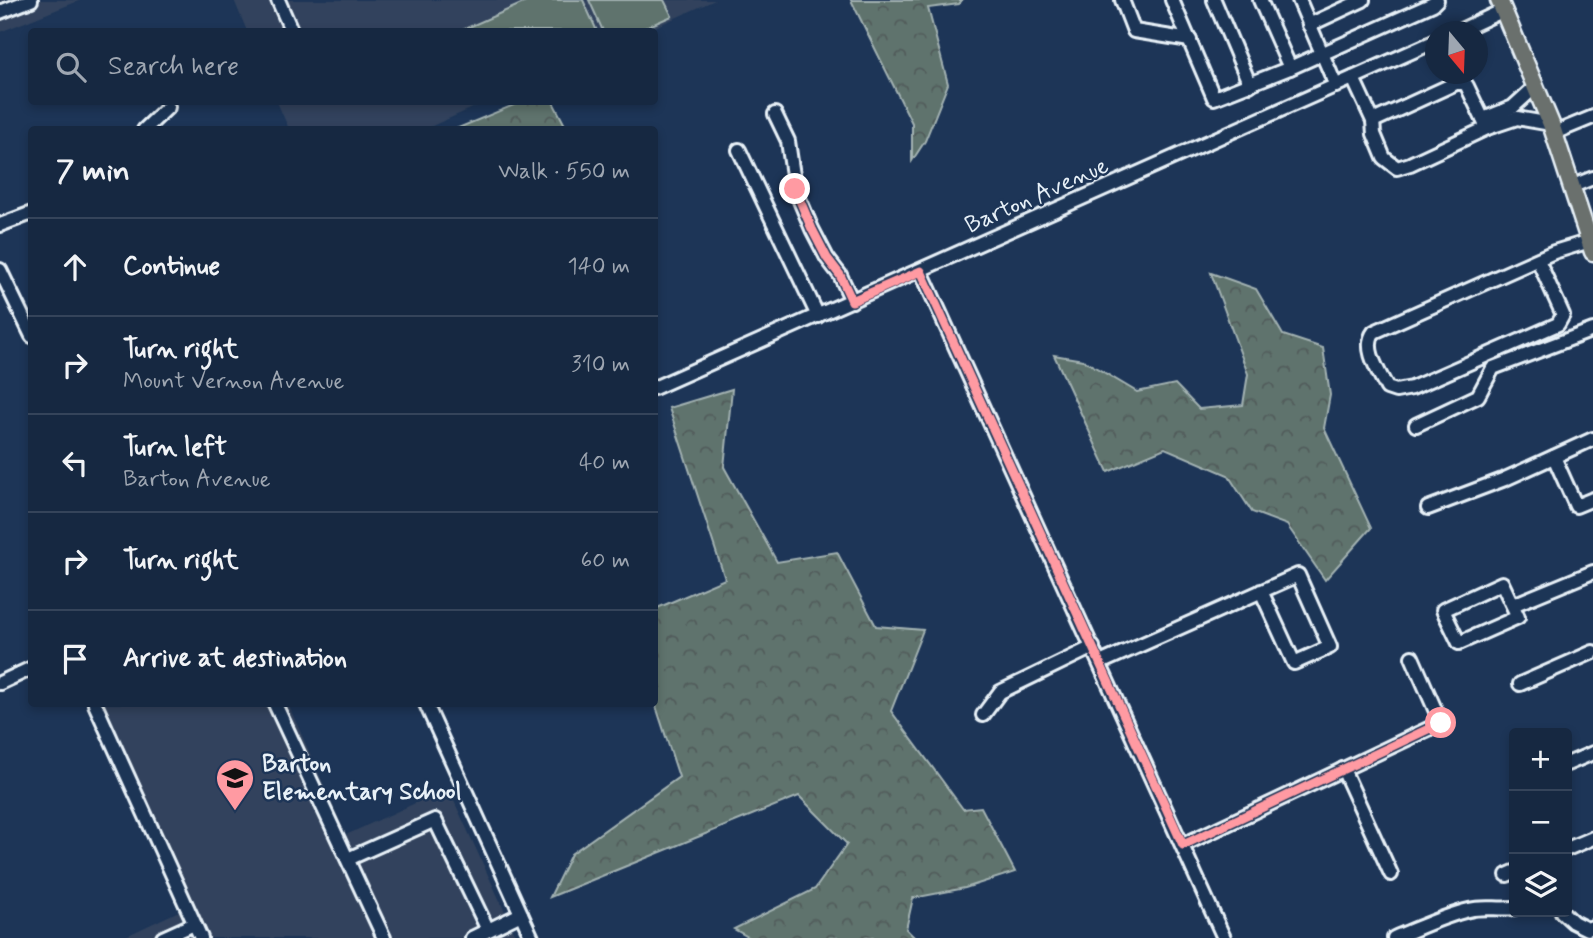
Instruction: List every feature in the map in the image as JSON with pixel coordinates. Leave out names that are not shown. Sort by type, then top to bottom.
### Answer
[{"type":"main road","points":[[1501,5],[1536,86],[1589,223],[1592,246]]},
{"type":"street","points":[[0,12],[31,0]]},
{"type":"street","points":[[278,0],[290,28]]},
{"type":"street","points":[[1122,0],[1133,31],[1190,40]]},
{"type":"street","points":[[1172,0],[1214,98],[1290,68],[1437,0]]},
{"type":"street","points":[[1214,0],[1250,85]]},
{"type":"street","points":[[1260,0],[1290,68]]},
{"type":"street","points":[[1299,0],[1335,86]]},
{"type":"street","points":[[1309,25],[1363,0]]},
{"type":"street","points":[[1475,21],[1501,5]]},
{"type":"street","name":"Barton Avenue","points":[[658,386],[1425,46]]},
{"type":"street","points":[[1353,78],[1373,121],[1374,134],[1384,158],[1397,168],[1410,164],[1485,124],[1513,107],[1536,86]]},
{"type":"street","points":[[1373,121],[1459,83],[1467,86],[1485,124]]},
{"type":"street","points":[[148,126],[168,107]]},
{"type":"street","points":[[775,114],[788,141],[795,189],[812,229],[827,258],[840,275],[852,301]]},
{"type":"street","points":[[1485,124],[1517,118],[1552,129],[1593,117]]},
{"type":"street","points":[[739,150],[818,316]]},
{"type":"street","points":[[1573,186],[1593,178]]},
{"type":"street","points":[[0,225],[28,214]]},
{"type":"street","points":[[1538,260],[1563,315],[1558,324],[1412,388],[1396,391],[1387,388],[1369,347],[1368,340],[1374,332],[1538,260],[1592,246]]},
{"type":"street","points":[[0,270],[28,328]]},
{"type":"street","points":[[921,271],[1224,938]]},
{"type":"street","points":[[1416,425],[1478,396],[1493,368],[1593,330]]},
{"type":"street","points":[[1428,508],[1505,479],[1593,439]]},
{"type":"street","points":[[1554,457],[1576,506],[1593,499]]},
{"type":"street","points":[[1513,606],[1593,572]]},
{"type":"street","points":[[1100,663],[1261,591],[1298,575],[1331,647],[1294,663],[1261,591]]},
{"type":"street","points":[[1502,583],[1513,606],[1518,617],[1459,643],[1443,610],[1502,583]]},
{"type":"street","points":[[982,715],[1000,692],[1093,647]]},
{"type":"street","points":[[1520,684],[1593,652]]},
{"type":"street","points":[[1183,845],[1441,723],[1412,657]]},
{"type":"street","points":[[0,683],[28,670]]},
{"type":"street","points":[[96,707],[201,938]]},
{"type":"street","points":[[276,707],[384,938]]},
{"type":"street","points":[[427,707],[532,938]]},
{"type":"street","points":[[1572,762],[1593,753]]},
{"type":"street","points":[[1343,769],[1391,874]]},
{"type":"street","points":[[348,859],[435,820],[488,930]]},
{"type":"street","points":[[1572,847],[1593,838]]},
{"type":"street","points":[[1394,938],[1472,909],[1509,909]]},
{"type":"street","points":[[472,938],[521,914]]},
{"type":"street","points":[[1568,917],[1587,929],[1593,927]]},
{"type":"street","points":[[163,938],[194,924]]},
{"type":"shaded area","points":[[0,0],[81,0],[0,32]]},
{"type":"shaded area","points":[[234,0],[715,0],[653,28],[246,28]]},
{"type":"shaded area","points":[[278,105],[479,105],[432,126],[288,126]]},
{"type":"shaded area","name":"Barton Elementary School","points":[[88,707],[289,707],[346,835],[448,788],[517,938],[122,938],[179,911]]},
{"type":"green space","points":[[530,0],[583,0],[596,28],[467,28]]},
{"type":"green space","points":[[589,0],[664,0],[672,16],[645,28],[602,28]]},
{"type":"green space","points":[[851,0],[962,0],[959,4],[928,8],[948,84],[925,141],[912,161],[912,123]]},
{"type":"green space","points":[[514,105],[555,105],[565,126],[463,126]]},
{"type":"green space","points":[[1211,273],[1256,289],[1283,335],[1323,348],[1330,395],[1324,428],[1371,528],[1325,580],[1287,525],[1252,512],[1228,475],[1165,448],[1108,472],[1054,355],[1083,360],[1137,392],[1175,384],[1199,409],[1243,405],[1248,374]]},
{"type":"green space","points":[[732,389],[724,467],[777,562],[837,552],[876,626],[923,630],[891,711],[963,809],[981,807],[1015,872],[965,888],[913,898],[906,929],[915,938],[750,938],[734,929],[815,889],[847,844],[799,796],[550,897],[571,854],[679,777],[656,707],[658,608],[725,579],[669,408]]},
{"type":"place","name":"Barton Elementary School","points":[[235,812]]},
{"type":"route","points":[[795,189],[812,229],[827,258],[840,275],[852,301],[921,271],[1183,845],[1441,723]]}]
